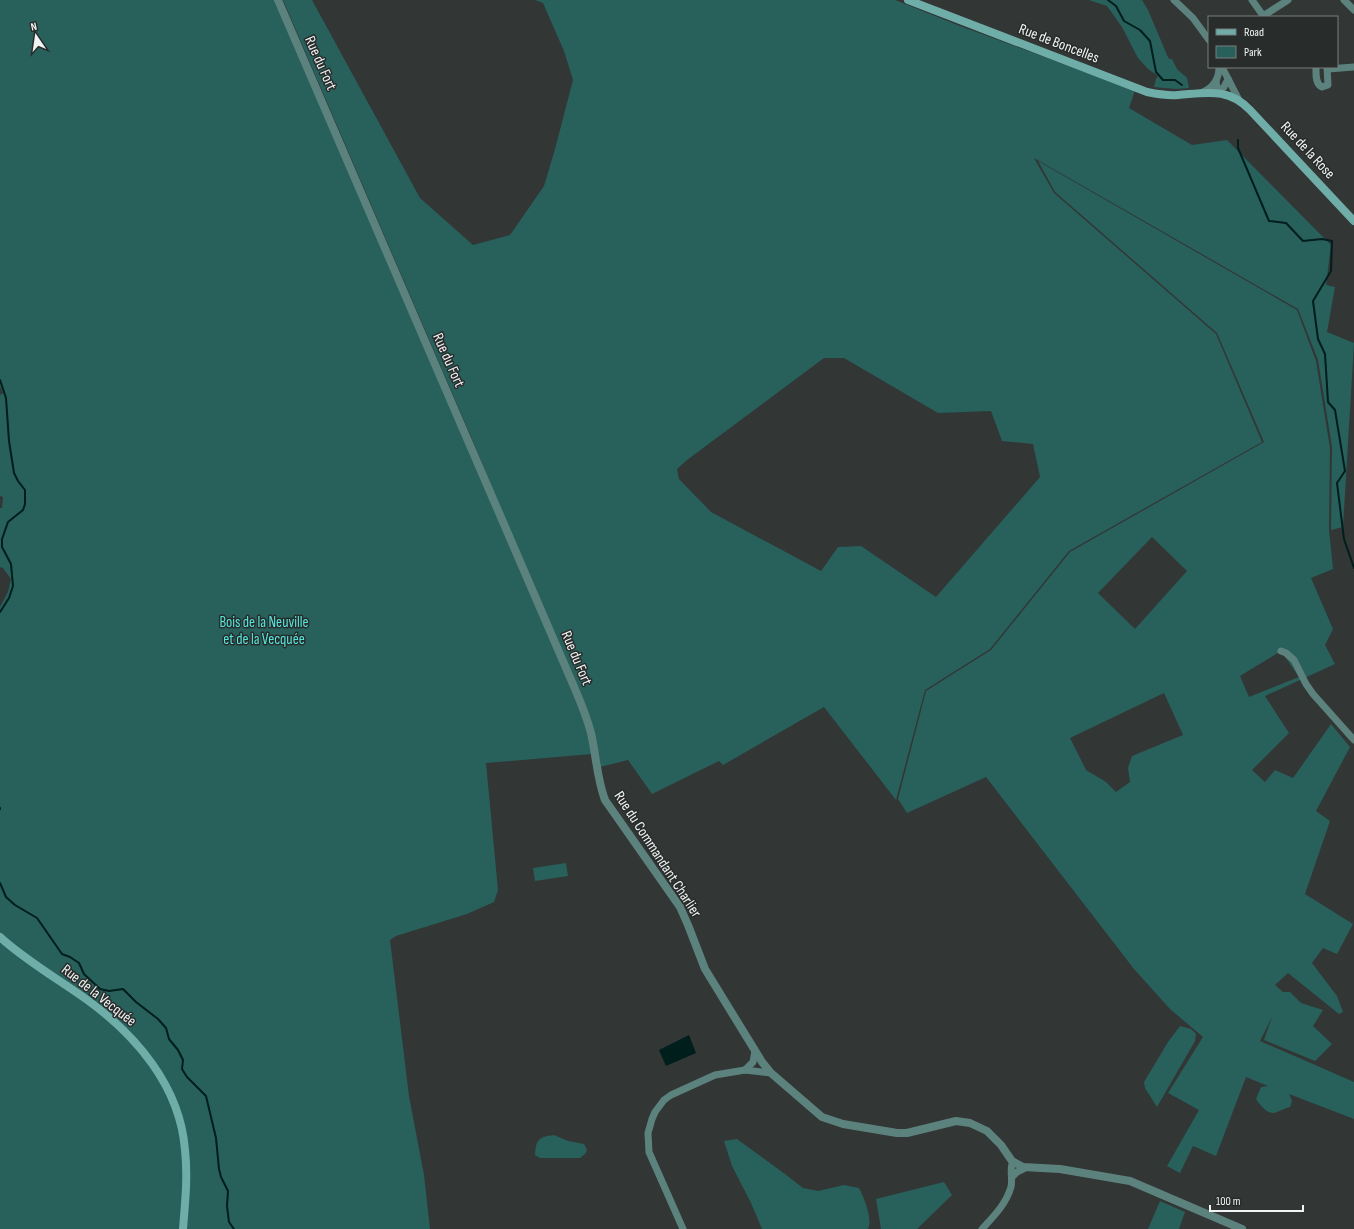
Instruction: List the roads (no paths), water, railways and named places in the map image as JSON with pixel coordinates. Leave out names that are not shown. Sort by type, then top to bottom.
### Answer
[{"type":"main road","name":"Rue de Boncelles","points":[[908,0],[1147,92],[1176,95],[1203,92]]},
{"type":"main road","name":"Rue de la Rose","points":[[1203,92],[1218,93],[1239,100],[1354,221]]},
{"type":"main road","name":"Rue de la Vecquée","points":[[0,937],[116,1022],[137,1044],[163,1079],[180,1121],[185,1149],[186,1178],[183,1229]]},
{"type":"street","name":"Rue du Fort","points":[[278,0],[575,689],[591,734]]},
{"type":"street","points":[[1174,0],[1193,18],[1208,39]]},
{"type":"street","points":[[1252,0],[1262,16]]},
{"type":"street","points":[[1264,16],[1288,0]]},
{"type":"street","points":[[1344,0],[1354,10]]},
{"type":"street","points":[[1338,68],[1354,67]]},
{"type":"street","points":[[1203,92],[1209,89],[1216,81],[1221,68]]},
{"type":"street","name":"Rue de la Rose","points":[[1222,68],[1239,100]]},
{"type":"street","points":[[1316,68],[1317,82],[1318,85],[1322,87],[1328,85],[1328,68]]},
{"type":"street","points":[[1218,93],[1224,87],[1228,79]]},
{"type":"street","points":[[1216,81],[1218,93]]},
{"type":"street","points":[[1281,651],[1288,654],[1294,660],[1310,689],[1354,740]]},
{"type":"street","name":"Rue du Commandant Charlier","points":[[591,734],[605,800],[680,907],[705,969],[755,1051],[771,1073],[790,1088],[817,1114],[827,1120],[897,1134],[956,1121],[970,1123],[982,1128],[993,1136],[1013,1162],[1025,1168],[1064,1169],[1130,1181],[1242,1229]]},
{"type":"street","points":[[744,1070],[753,1062],[755,1051]]},
{"type":"street","points":[[683,1229],[649,1152],[648,1133],[652,1119],[659,1106],[664,1100],[678,1091],[715,1075],[744,1070],[771,1073]]},
{"type":"street","points":[[982,1229],[1003,1205],[1009,1193],[1013,1162]]},
{"type":"street","points":[[1012,1178],[1017,1172],[1025,1168]]},
{"type":"waterway","points":[[1108,0],[1116,6],[1124,21],[1140,30],[1150,41],[1156,72],[1163,80],[1175,80],[1182,85]]},
{"type":"waterway","points":[[1238,140],[1238,148],[1269,221],[1286,223],[1303,241],[1322,239],[1332,241],[1331,271],[1313,301],[1318,339],[1325,354],[1328,402],[1335,410],[1345,471],[1337,483],[1344,539],[1354,568]]},
{"type":"waterway","points":[[0,380],[6,398],[9,441],[14,473],[25,490],[25,504],[23,510],[8,522],[2,539],[2,547],[11,564],[13,586],[9,598],[0,612]]},
{"type":"waterway","points":[[0,883],[6,897],[15,905],[37,918],[62,954],[79,963],[84,974],[100,989],[109,991],[123,989],[136,1002],[158,1019],[166,1028],[169,1039],[178,1050],[183,1060],[182,1069],[187,1077],[206,1096],[216,1138],[219,1169],[228,1191],[227,1206],[229,1222],[234,1229]]},
{"type":"park label","name":"Bois de la Neuville et de la Vecquée","points":[[264,630]]}]
